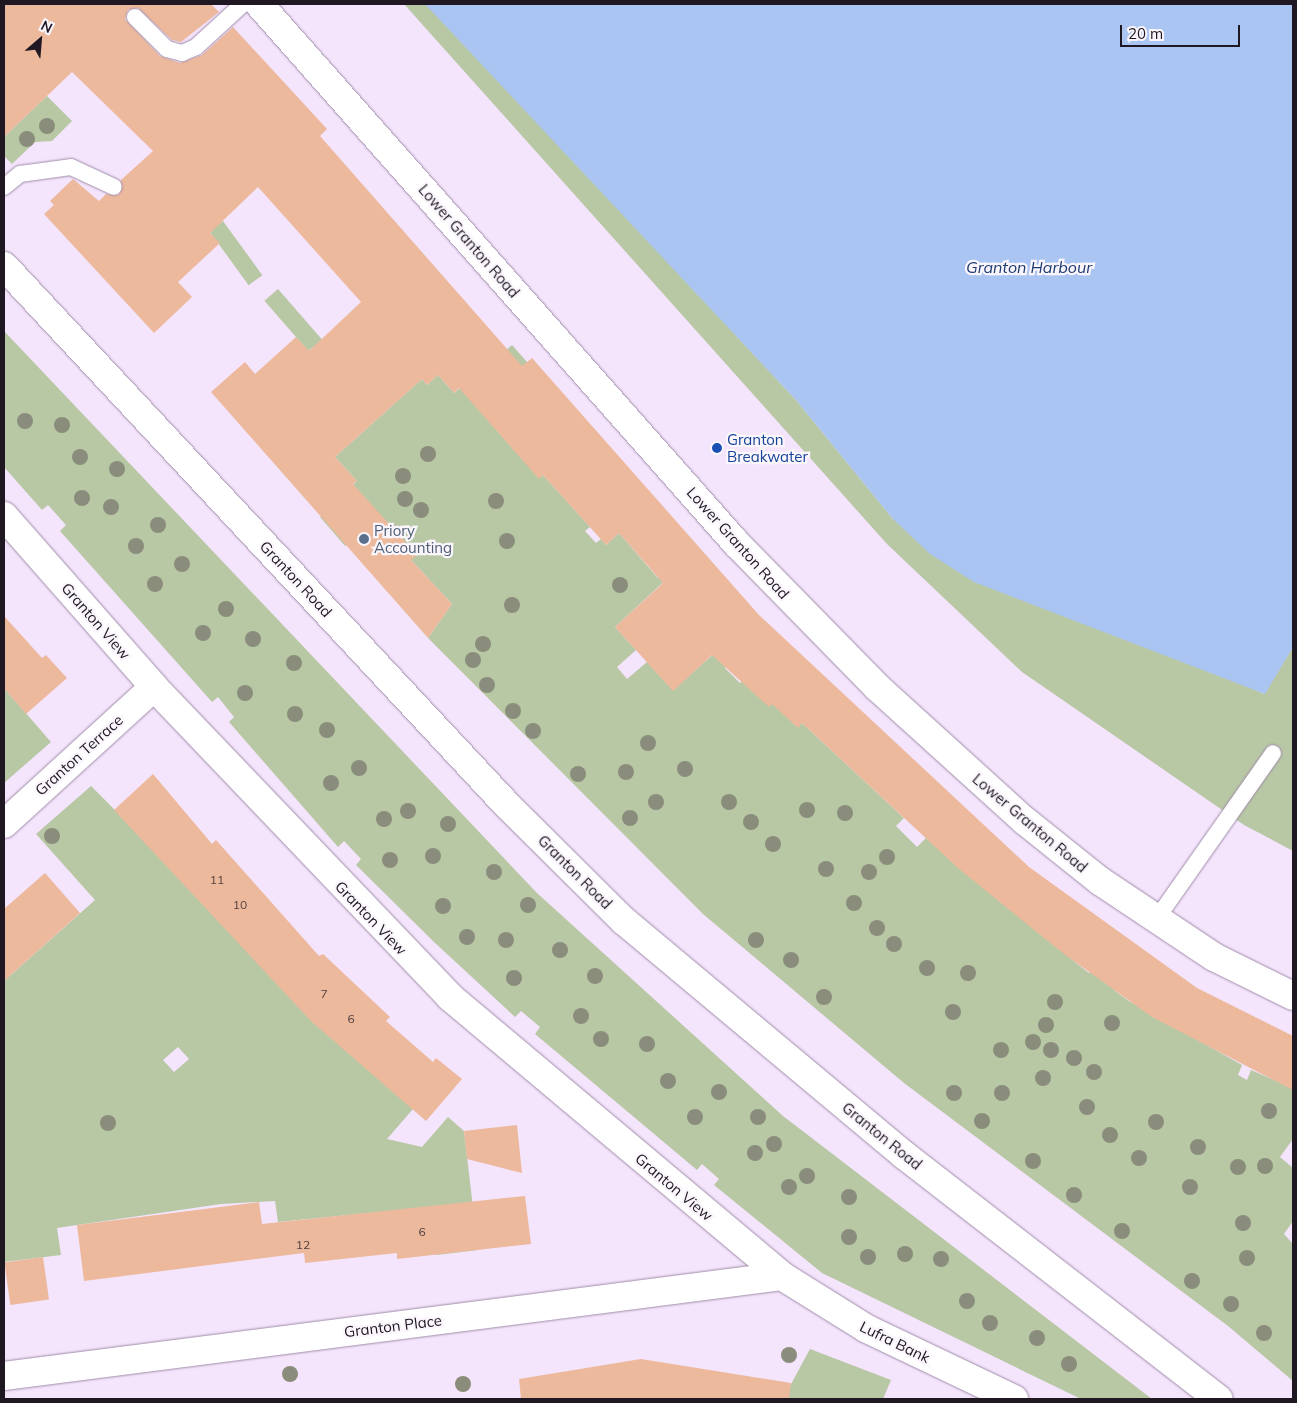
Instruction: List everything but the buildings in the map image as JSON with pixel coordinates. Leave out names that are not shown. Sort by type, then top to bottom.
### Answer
[{"type":"main road","name":"Lower Granton Road","points":[[260,4],[809,621],[1025,821],[1155,921],[1214,957],[1293,996]]},
{"type":"main road","name":"Granton Road","points":[[4,266],[506,805],[624,921],[904,1155],[1218,1399]]},
{"type":"main road","name":"Granton View","points":[[4,516],[154,687],[450,997],[782,1276]]},
{"type":"main road","name":"Granton Terrace","points":[[4,824],[154,687]]},
{"type":"main road","name":"Granton Place","points":[[4,1376],[782,1276]]},
{"type":"main road","name":"Lufra Bank","points":[[782,1276],[867,1329],[1014,1399]]},
{"type":"lane","points":[[135,17],[167,48],[182,52],[196,48],[242,4]]},
{"type":"lane","points":[[4,187],[20,174],[71,167],[114,187]]},
{"type":"lane","points":[[1155,921],[1274,753]]},
{"type":"green space","points":[[404,4],[1293,4],[623,214],[796,400],[893,519],[1264,694],[1293,647],[1293,851],[1244,825],[1022,672],[887,544]]},
{"type":"green space","points":[[47,96],[72,121],[52,141],[35,142],[12,164],[4,156],[4,137]]},
{"type":"green space","points":[[223,221],[262,275],[249,285],[209,231]]},
{"type":"green space","points":[[278,289],[322,340],[308,351],[264,301]]},
{"type":"green space","points":[[4,331],[537,893],[783,1116],[1152,1399],[1081,1399],[822,1273],[714,1185],[719,1179],[702,1164],[697,1170],[535,1034],[540,1027],[521,1011],[515,1017],[434,942],[356,865],[361,859],[344,841],[338,847],[229,722],[234,717],[218,697],[212,702],[60,531],[66,525],[48,505],[42,510],[4,467]]},
{"type":"green space","points":[[512,345],[527,362],[539,478],[543,475],[590,527],[585,531],[596,543],[601,539],[606,545],[619,533],[658,578],[667,571],[671,575],[615,627],[636,650],[617,667],[627,679],[647,662],[673,690],[717,651],[734,658],[725,668],[740,683],[750,673],[798,727],[802,723],[904,818],[896,826],[917,847],[926,838],[1089,973],[1096,965],[1121,982],[1115,991],[1129,1001],[1242,1065],[1238,1075],[1247,1080],[1251,1070],[1293,1088],[1293,1139],[1280,1157],[1293,1168],[1293,1221],[1284,1234],[1293,1244],[1293,1381],[1228,1326],[904,1083],[703,914],[428,638],[452,604],[411,560],[351,540],[345,546],[320,517],[357,481],[335,457],[422,379],[427,385],[438,375],[454,393]]},
{"type":"green space","points":[[4,688],[51,742],[4,783]]},
{"type":"green space","points":[[91,786],[413,1109],[387,1139],[422,1147],[448,1117],[464,1131],[478,1250],[436,1255],[429,1207],[278,1222],[275,1201],[221,1204],[57,1228],[61,1255],[4,1262],[4,981],[95,900],[36,834]],"holes":[[[178,1047],[189,1059],[174,1072],[163,1060]]]},
{"type":"green space","points":[[810,1349],[891,1380],[883,1399],[783,1399]]},
{"type":"water","name":"Granton Harbour","points":[[425,4],[1293,4],[1293,647],[1265,694],[974,582],[930,554],[893,519],[796,400]]},
{"type":"place","name":"Granton Breakwater","points":[[717,448]]},
{"type":"place","name":"Priory Accounting","points":[[364,539]]}]
